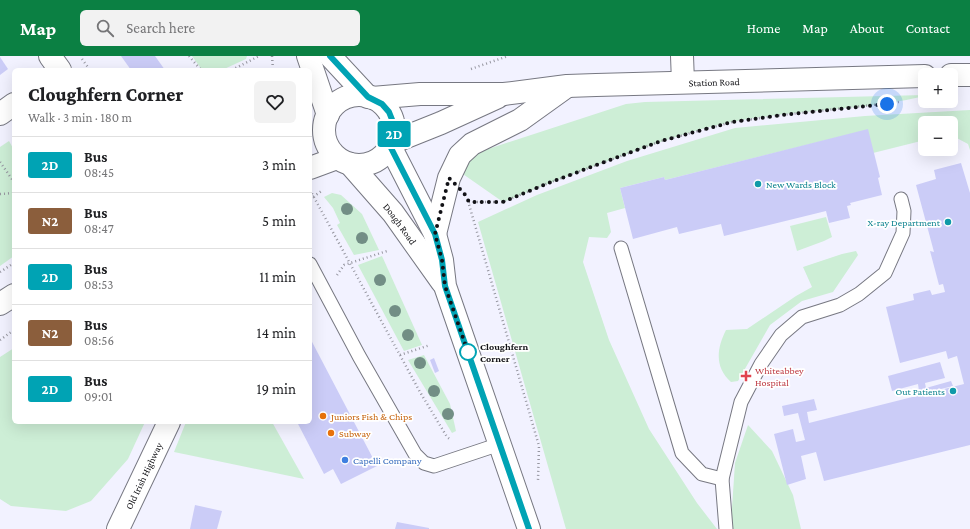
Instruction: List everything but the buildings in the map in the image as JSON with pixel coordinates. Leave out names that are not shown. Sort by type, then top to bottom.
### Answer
[{"type":"main road","points":[[50,56],[59,68]]},
{"type":"main road","points":[[299,68],[302,56]]},
{"type":"main road","points":[[308,56],[310,68]]},
{"type":"main road","points":[[312,168],[344,161],[362,165],[373,162],[383,156],[391,145],[394,133],[393,122],[389,112],[382,104],[370,97],[330,56]]},
{"type":"main road","points":[[682,56],[683,82]]},
{"type":"main road","points":[[958,75],[970,74]]},
{"type":"main road","points":[[312,76],[325,140],[330,150],[344,161]]},
{"type":"main road","name":"Station Road","points":[[370,97],[420,94],[504,94],[567,86],[918,76]]},
{"type":"main road","points":[[435,234],[449,178],[460,155],[472,144],[520,120],[567,86]]},
{"type":"main road","name":"Station Road","points":[[391,145],[504,94]]},
{"type":"main road","points":[[321,120],[333,107],[350,96],[370,97]]},
{"type":"main road","points":[[0,114],[12,105]]},
{"type":"main road","name":"Doagh Road","points":[[391,145],[435,234],[442,260],[445,286],[529,529]]},
{"type":"main road","name":"Doagh Road","points":[[344,161],[394,213],[445,286]]},
{"type":"main road","points":[[0,304],[12,296]]},
{"type":"main road","name":"Old Irish Highway","points":[[118,529],[168,424]]},
{"type":"lane","points":[[726,529],[722,479],[741,402],[761,364],[781,335],[802,317],[840,304],[859,294],[884,272],[903,233],[904,210],[901,199]]},
{"type":"lane","points":[[621,248],[682,453],[702,474],[722,479]]},
{"type":"lane","points":[[312,268],[359,356],[415,454],[424,463],[434,466],[500,444]]},
{"type":"path","points":[[80,56],[89,68]]},
{"type":"path","points":[[189,56],[199,68]]},
{"type":"path","points":[[236,68],[259,56]]},
{"type":"path","points":[[272,56],[273,68]]},
{"type":"path","points":[[469,202],[503,202],[551,182],[661,141],[732,122],[902,102]]},
{"type":"path","points":[[0,162],[12,179]]},
{"type":"path","points":[[449,178],[464,193],[469,202],[539,446],[538,484],[520,502]]},
{"type":"path","points":[[328,186],[313,197],[446,437],[452,441],[457,439]]},
{"type":"path","points":[[0,194],[12,193]]},
{"type":"path","points":[[337,276],[344,265],[387,251]]},
{"type":"path","points":[[0,272],[12,264]]},
{"type":"path","points":[[0,340],[12,331]]},
{"type":"path","points":[[400,355],[430,345]]},
{"type":"green space","points":[[192,56],[247,56],[246,59],[226,68],[201,68]]},
{"type":"green space","points":[[918,95],[918,97],[877,105],[756,118],[718,125],[647,147],[575,173],[503,202],[460,172],[467,161],[482,151],[626,104],[645,102]]},
{"type":"green space","points":[[970,110],[970,150],[968,144],[958,139],[958,116],[918,116],[918,142],[873,153],[867,130],[665,180],[664,177],[620,188],[625,208],[607,213],[611,232],[607,238],[589,237],[583,262],[609,340],[649,429],[697,503],[717,529],[566,529],[478,222],[537,195],[627,161],[735,128],[865,116]]},
{"type":"green space","points":[[9,141],[12,146],[12,257],[0,266],[0,147]]},
{"type":"green space","points":[[332,193],[341,195],[362,214],[379,250],[354,255],[337,225],[340,223],[333,208],[324,197]]},
{"type":"green space","points":[[826,217],[832,237],[797,251],[790,226]]},
{"type":"green space","points":[[856,251],[858,255],[833,292],[802,301],[770,325],[738,381],[731,382],[722,370],[719,357],[719,350],[726,330],[747,329],[812,287],[803,267]]},
{"type":"green space","points":[[382,256],[422,345],[404,351],[358,265]]},
{"type":"green space","points":[[12,349],[12,424],[144,424],[128,459],[91,501],[66,511],[11,506],[0,499],[0,357]]},
{"type":"green space","points":[[424,355],[450,404],[456,431],[452,433],[408,360]]},
{"type":"green space","points":[[185,424],[273,424],[304,479],[174,452]]},
{"type":"green space","points":[[748,425],[772,451],[793,495],[801,529],[732,529],[735,463]]},
{"type":"bus line","name":"2D","points":[[330,56],[368,97],[382,104],[389,112],[393,122],[394,133],[390,146],[435,234],[442,260],[445,286],[529,529]]},
{"type":"place","name":"New Wards Block","points":[[758,184]]},
{"type":"place","name":"X-ray Department","points":[[948,222]]},
{"type":"place","name":"Cloughfern Corner","points":[[468,352]]},
{"type":"place","name":"Whiteabbey Hospital","points":[[746,376]]},
{"type":"place","name":"Out Patients","points":[[953,391]]},
{"type":"place","name":"Juniors Fish & Chips","points":[[323,416]]},
{"type":"place","name":"Subway","points":[[331,433]]},
{"type":"place","name":"Capelli Company","points":[[345,460]]},
{"type":"route","points":[[468,352],[470,358],[445,286],[442,260],[435,234],[449,178],[464,193],[469,202],[503,202],[551,182],[661,141],[732,122],[887,104]]}]
